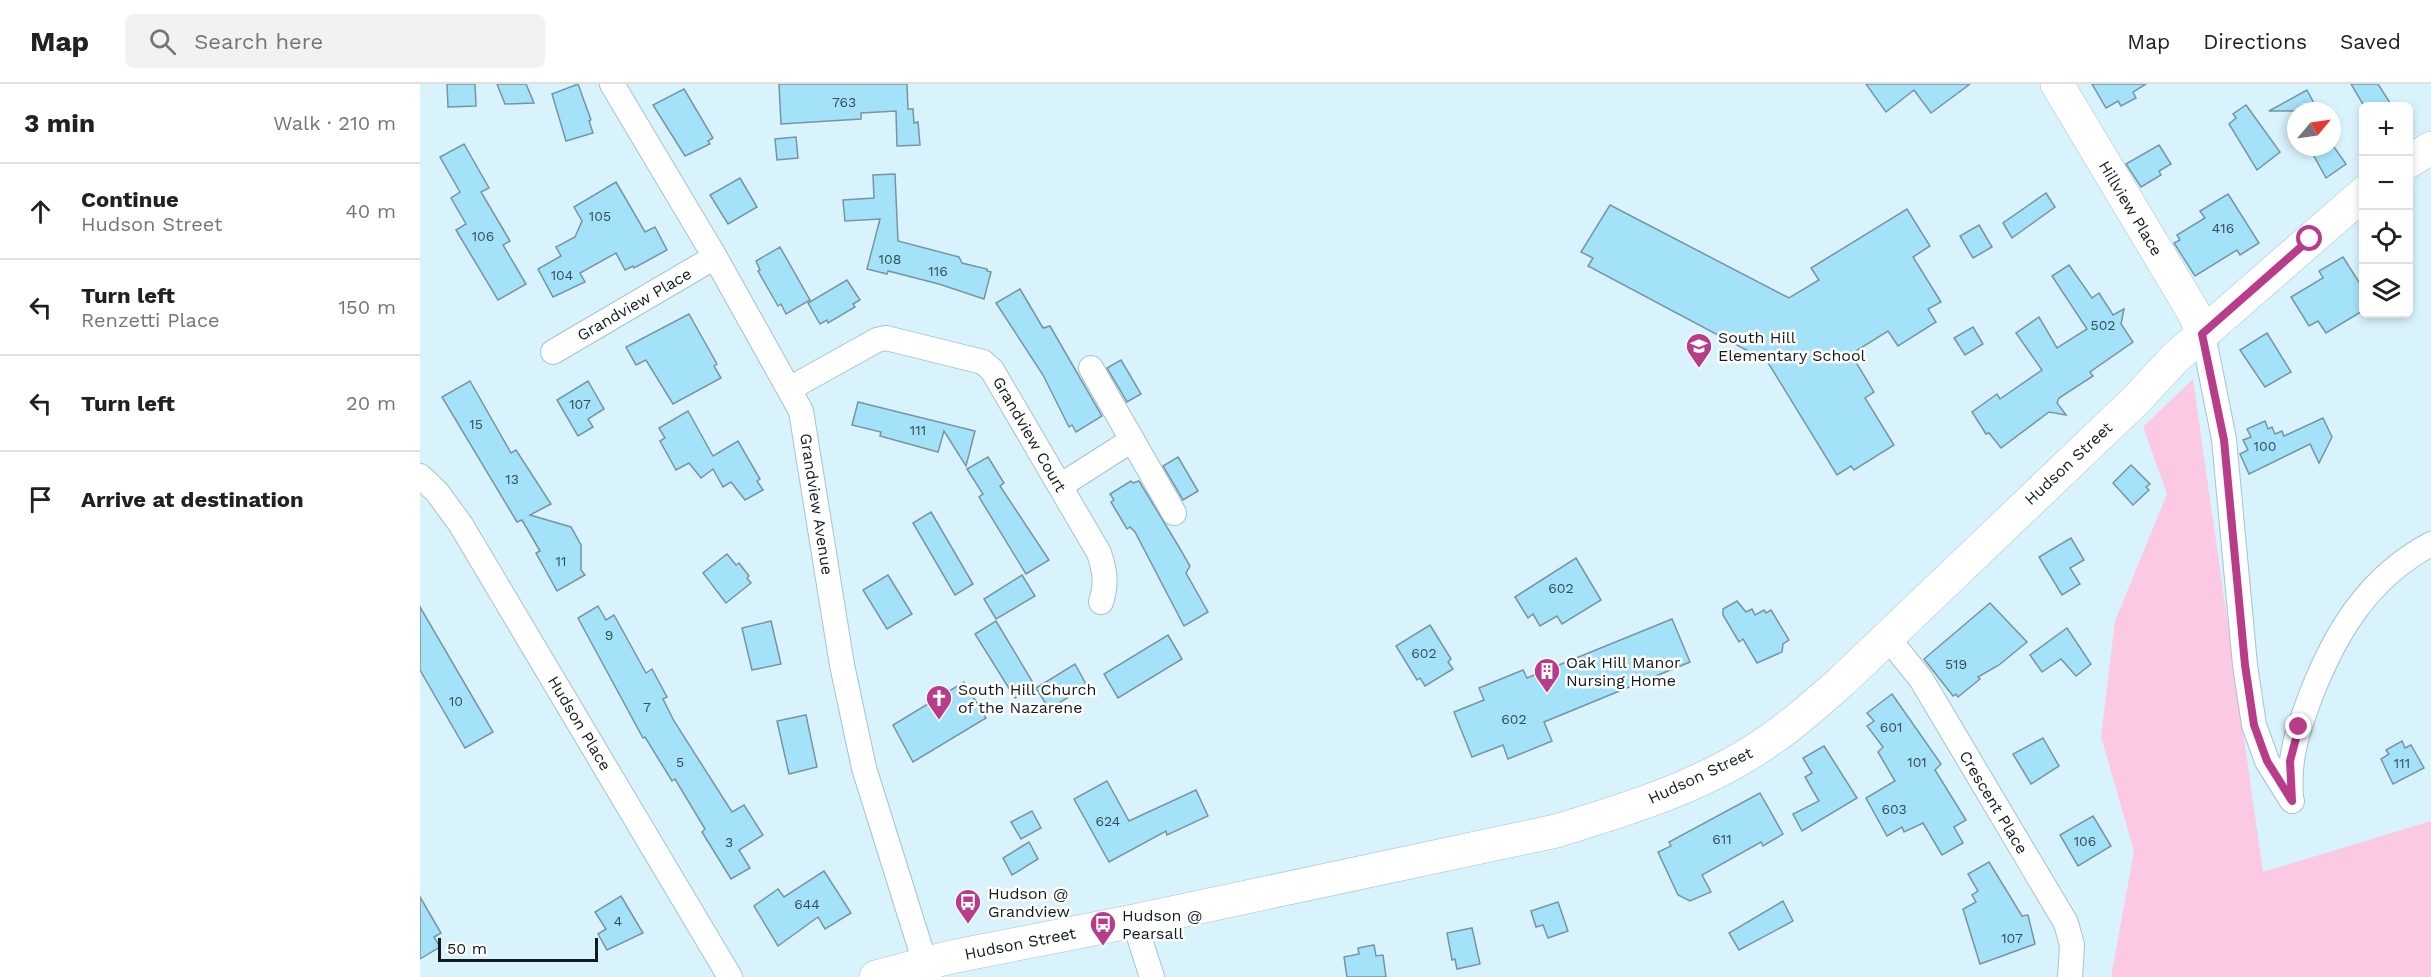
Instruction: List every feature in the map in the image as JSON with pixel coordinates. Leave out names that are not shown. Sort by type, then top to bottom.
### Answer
[{"type":"street","name":"Grandview Avenue","points":[[612,84],[715,257],[801,411],[806,430],[842,665],[864,768],[925,963]]},
{"type":"street","name":"Hillview Place","points":[[2056,84],[2194,313],[2202,334]]},
{"type":"street","points":[[2413,159],[2431,148]]},
{"type":"street","name":"Hudson Street","points":[[876,977],[925,963],[1486,848],[1556,831],[1685,786],[1757,748],[1794,723],[1887,637],[2202,334],[2359,197]]},
{"type":"street","name":"Grandview Place","points":[[553,352],[715,257]]},
{"type":"street","points":[[2202,334],[2224,440],[2245,665],[2254,725],[2267,761],[2292,801],[2290,761],[2299,727],[2328,652],[2357,606],[2382,578],[2406,557],[2431,543]]},
{"type":"street","name":"Grandview Court","points":[[789,389],[877,340],[886,338],[983,362],[992,370],[1098,553],[1105,570],[1106,587],[1101,602]]},
{"type":"street","points":[[1091,368],[1174,513]]},
{"type":"street","points":[[1060,486],[1132,440]]},
{"type":"street","name":"Hudson Place","points":[[420,476],[437,492],[461,525],[730,977]]},
{"type":"street","name":"Crescent Place","points":[[1887,637],[1921,679],[2066,923],[2072,945],[2070,977]]},
{"type":"street","points":[[1134,921],[1152,977]]},
{"type":"shaded area","points":[[2193,379],[2263,872],[2431,821],[2431,977],[2111,977],[2134,851],[2101,737],[2115,621],[2167,494],[2143,427]]},
{"type":"building","points":[[447,84],[475,84],[476,106],[448,107]]},
{"type":"building","points":[[497,84],[526,84],[534,103],[505,104]]},
{"type":"building","points":[[578,84],[591,120],[589,121],[593,133],[566,141],[552,94]]},
{"type":"building","points":[[779,84],[907,84],[908,109],[913,109],[914,123],[918,122],[920,145],[897,146],[896,111],[861,113],[861,119],[781,124]]},
{"type":"building","points":[[1866,84],[1970,84],[1931,113],[1914,90],[1886,112]]},
{"type":"building","points":[[2092,84],[2146,84],[2133,92],[2136,98],[2121,106],[2118,101],[2106,108]]},
{"type":"building","points":[[2351,84],[2378,84],[2389,102],[2362,102]]},
{"type":"building","points":[[684,89],[713,138],[708,141],[710,144],[685,156],[653,105]]},
{"type":"building","points":[[2307,90],[2313,102],[2287,102],[2287,111],[2269,111]]},
{"type":"building","points":[[2246,105],[2280,152],[2257,170],[2229,124],[2236,118],[2233,114]]},
{"type":"building","points":[[796,137],[798,158],[777,160],[775,139]]},
{"type":"building","points":[[464,144],[489,188],[481,192],[510,241],[503,245],[526,284],[498,300],[456,230],[466,224],[451,198],[460,192],[440,157]]},
{"type":"building","points":[[2159,145],[2171,164],[2159,171],[2161,175],[2141,187],[2126,164]]},
{"type":"building","points":[[2314,156],[2340,156],[2346,164],[2326,178]]},
{"type":"building","points":[[895,174],[898,241],[959,257],[962,263],[987,269],[991,272],[984,299],[939,284],[888,271],[887,274],[867,269],[880,219],[845,221],[843,200],[874,198],[873,175]]},
{"type":"building","points":[[740,178],[757,207],[728,224],[710,195]]},
{"type":"building","points":[[616,182],[645,232],[655,227],[667,250],[634,268],[633,266],[625,270],[616,253],[580,273],[585,282],[553,297],[538,269],[561,256],[556,247],[575,237],[582,221],[574,207]]},
{"type":"building","points":[[2046,193],[2055,207],[2012,238],[2003,223]]},
{"type":"building","points":[[2228,194],[2259,243],[2240,255],[2237,250],[2195,276],[2174,243],[2180,240],[2177,235],[2205,218],[2200,211]]},
{"type":"building","points":[[1610,205],[1789,298],[1819,280],[1811,268],[1907,209],[1930,246],[1913,257],[1941,302],[1928,309],[1936,322],[1898,346],[1888,331],[1851,354],[1874,392],[1865,398],[1894,445],[1854,470],[1851,466],[1837,475],[1767,361],[1588,266],[1593,258],[1581,252]]},
{"type":"building","points":[[1979,225],[1992,247],[1973,258],[1960,236]]},
{"type":"building","points":[[780,247],[810,300],[786,314],[781,304],[778,306],[758,271],[760,270],[756,261]]},
{"type":"building","points":[[2343,257],[2359,282],[2359,313],[2326,333],[2318,321],[2309,326],[2291,297],[2323,278],[2319,271]]},
{"type":"building","points":[[2069,265],[2092,298],[2099,293],[2113,315],[2124,309],[2121,324],[2133,342],[2090,372],[2093,376],[2059,398],[2057,403],[2066,415],[2049,412],[2001,448],[1989,433],[1986,434],[1972,412],[1997,394],[2000,399],[2042,370],[2016,333],[2039,317],[2057,348],[2087,329],[2052,276]]},
{"type":"building","points":[[847,280],[860,300],[853,304],[855,307],[828,323],[827,320],[820,324],[808,303]]},
{"type":"building","points":[[1020,289],[1043,328],[1050,326],[1102,416],[1076,432],[1072,425],[1069,427],[1043,375],[996,303]]},
{"type":"building","points":[[689,314],[717,364],[714,366],[721,378],[673,404],[646,360],[636,365],[626,347]]},
{"type":"building","points":[[1973,327],[1983,344],[1965,355],[1954,338]]},
{"type":"building","points":[[2267,333],[2291,372],[2265,387],[2240,350]]},
{"type":"building","points":[[1121,360],[1141,394],[1127,402],[1107,368]]},
{"type":"building","points":[[470,381],[511,453],[516,450],[551,504],[530,515],[571,527],[581,545],[581,570],[585,575],[557,591],[536,553],[540,551],[522,520],[517,522],[442,397]]},
{"type":"building","points":[[588,381],[604,409],[588,419],[593,427],[578,436],[557,400]]},
{"type":"building","points":[[858,402],[975,431],[966,466],[944,431],[938,452],[880,436],[881,432],[852,425]]},
{"type":"building","points":[[688,411],[713,456],[738,441],[760,479],[757,481],[763,490],[745,500],[731,482],[723,487],[713,469],[701,478],[689,463],[676,470],[660,441],[665,438],[659,428]]},
{"type":"building","points":[[2323,418],[2332,437],[2319,463],[2310,444],[2249,474],[2240,454],[2248,450],[2243,440],[2251,437],[2247,429],[2265,421],[2268,429],[2272,427],[2275,434],[2282,431],[2284,436]]},
{"type":"building","points":[[988,457],[1004,483],[1000,486],[1049,560],[1026,574],[979,497],[983,494],[967,469]]},
{"type":"building","points":[[1178,457],[1198,491],[1183,500],[1163,466]]},
{"type":"building","points":[[2131,465],[2150,484],[2146,487],[2149,490],[2133,505],[2113,483]]},
{"type":"building","points":[[1131,481],[1133,483],[1139,481],[1179,547],[1190,566],[1186,573],[1208,612],[1184,626],[1135,532],[1130,527],[1127,529],[1111,502],[1114,500],[1110,494]]},
{"type":"building","points":[[931,512],[973,584],[955,595],[913,523]]},
{"type":"building","points":[[2071,538],[2084,560],[2070,568],[2080,584],[2062,595],[2039,557]]},
{"type":"building","points":[[727,554],[736,565],[739,563],[749,576],[747,578],[751,583],[726,603],[703,573]]},
{"type":"building","points":[[1576,558],[1601,600],[1562,624],[1557,616],[1540,626],[1533,614],[1528,618],[1515,597]]},
{"type":"building","points":[[888,575],[912,614],[887,629],[863,590]]},
{"type":"building","points":[[1022,575],[1035,596],[996,619],[984,599]]},
{"type":"building","points":[[1737,601],[1746,612],[1752,609],[1755,615],[1764,610],[1766,613],[1771,610],[1789,640],[1783,644],[1782,652],[1757,663],[1743,639],[1739,642],[1723,615],[1723,609]]},
{"type":"building","points":[[1990,603],[2027,642],[1999,665],[1978,677],[1980,679],[1958,697],[1956,694],[1953,696],[1924,659]]},
{"type":"building","points":[[598,606],[606,620],[614,615],[646,673],[652,669],[667,697],[663,699],[674,721],[732,812],[744,805],[763,835],[739,850],[750,868],[731,879],[702,832],[705,829],[675,779],[672,781],[645,737],[643,738],[578,618]]},
{"type":"building","points":[[420,607],[493,732],[465,748],[420,670]]},
{"type":"building","name":"Oak Hill Manor Nursing Home","points":[[1672,619],[1690,662],[1544,722],[1552,741],[1508,759],[1503,745],[1472,757],[1454,712],[1484,700],[1479,688],[1523,670],[1527,678]]},
{"type":"building","points":[[771,621],[781,664],[752,670],[742,628]]},
{"type":"building","points":[[996,621],[1035,686],[1015,698],[975,634]]},
{"type":"building","points":[[1430,625],[1451,659],[1448,662],[1453,669],[1425,686],[1420,678],[1417,680],[1396,646]]},
{"type":"building","points":[[2067,628],[2091,664],[2076,676],[2061,659],[2042,672],[2030,655]]},
{"type":"building","points":[[1168,635],[1182,659],[1118,698],[1104,674]]},
{"type":"building","points":[[1075,664],[1087,686],[1049,709],[1036,688]]},
{"type":"building","name":"South Hill Church of the Nazarene","points":[[964,682],[986,718],[913,762],[893,725]]},
{"type":"building","points":[[1892,694],[1941,764],[1935,770],[1966,820],[1954,827],[1963,843],[1942,855],[1923,823],[1904,832],[1902,827],[1887,836],[1866,798],[1895,781],[1878,752],[1883,747],[1867,726],[1874,721],[1867,713]]},
{"type":"building","points":[[806,715],[817,767],[789,774],[777,721]]},
{"type":"building","points":[[2043,738],[2059,766],[2031,784],[2013,754]]},
{"type":"building","points":[[2402,741],[2405,748],[2411,745],[2424,768],[2393,784],[2381,759],[2389,754],[2386,750]]},
{"type":"building","points":[[1824,746],[1857,798],[1802,831],[1793,814],[1819,801],[1805,777],[1812,773],[1803,758]]},
{"type":"building","points":[[1107,781],[1129,821],[1196,790],[1208,816],[1167,835],[1166,831],[1109,862],[1074,799]]},
{"type":"building","points":[[1760,793],[1783,834],[1763,846],[1761,842],[1702,875],[1711,892],[1690,901],[1678,895],[1658,852],[1671,846],[1669,842]]},
{"type":"building","points":[[1032,811],[1041,828],[1021,839],[1011,822]]},
{"type":"building","points":[[2093,816],[2111,846],[2078,866],[2060,835]]},
{"type":"building","points":[[1029,842],[1038,859],[1012,875],[1003,858]]},
{"type":"building","points":[[1989,862],[2022,916],[2028,915],[2035,944],[1980,964],[1963,909],[1976,902],[1972,895],[1978,891],[1968,874]]},
{"type":"building","points":[[824,871],[851,913],[825,929],[818,917],[778,946],[754,906],[778,889],[784,897]]},
{"type":"building","points":[[621,896],[643,933],[607,950],[598,934],[606,929],[595,912]]},
{"type":"building","points":[[420,897],[441,933],[434,937],[440,947],[420,959]]},
{"type":"building","points":[[1783,901],[1793,921],[1739,950],[1729,933]]},
{"type":"building","points":[[1558,902],[1568,931],[1548,938],[1543,925],[1536,927],[1531,911]]},
{"type":"building","points":[[1472,928],[1480,964],[1457,969],[1455,959],[1452,960],[1447,933]]},
{"type":"building","points":[[1374,945],[1376,956],[1383,955],[1386,977],[1347,977],[1344,957],[1359,954],[1358,948]]},
{"type":"place","name":"South Hill Elementary School","points":[[1699,369]]},
{"type":"place","name":"Oak Hill Manor Nursing Home","points":[[1547,694]]},
{"type":"place","name":"South Hill Church of the Nazarene","points":[[939,721]]},
{"type":"place","name":"Hudson @ Grandview","points":[[968,925]]},
{"type":"place","name":"Hudson @ Pearsall","points":[[1103,947]]},
{"type":"route","points":[[2299,727],[2290,761],[2292,801],[2267,761],[2254,725],[2245,665],[2224,440],[2209,355],[2202,334],[2310,239]]}]
